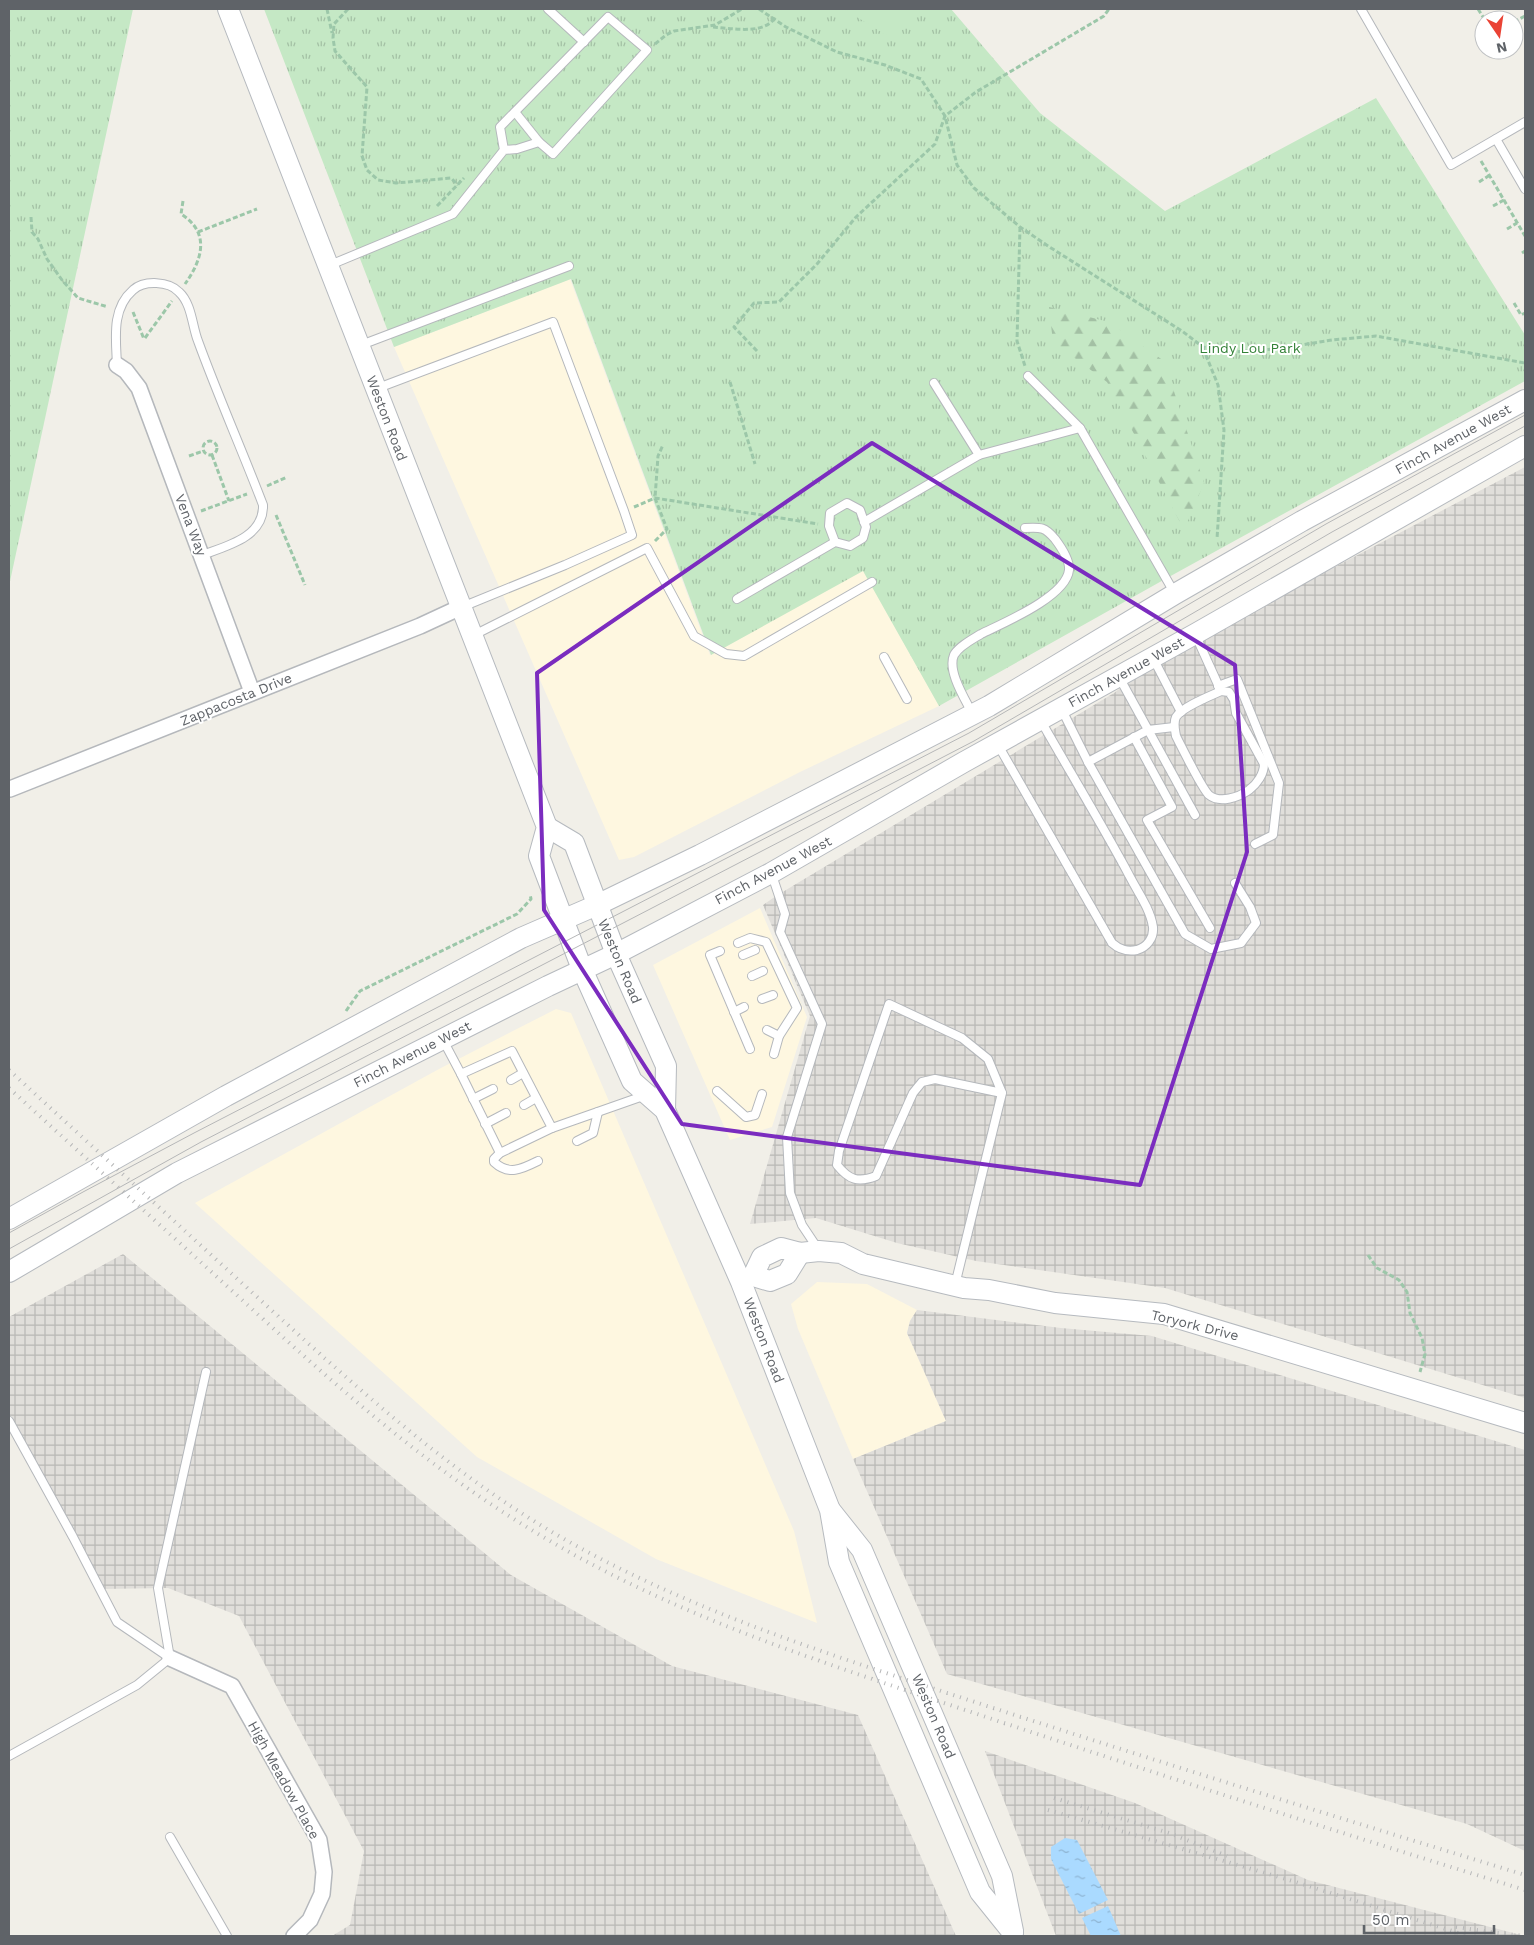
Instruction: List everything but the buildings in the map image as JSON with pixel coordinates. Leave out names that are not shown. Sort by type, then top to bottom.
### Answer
[{"type":"main road","name":"Weston Road","points":[[228,9],[547,827],[539,856],[582,969],[632,1081],[665,1110],[748,1279],[830,1510],[839,1562],[980,1892],[1014,1935]]},
{"type":"main road","name":"Finch Avenue West","points":[[9,1219],[226,1096],[521,938],[597,906],[906,750],[973,714],[1302,521],[1525,400]]},
{"type":"main road","name":"Finch Avenue West","points":[[9,1272],[177,1173],[582,969],[616,954],[771,873],[997,743],[1195,634],[1525,446]]},
{"type":"main road","name":"Weston Road","points":[[547,827],[574,843],[616,954],[666,1066],[665,1110]]},
{"type":"main road","points":[[748,1279],[770,1281],[787,1274],[809,1252]]},
{"type":"main road","name":"Toryork Drive","points":[[809,1252],[841,1253],[863,1264],[955,1285],[1055,1303],[1164,1314],[1525,1423]]},
{"type":"main road","name":"Weston Road","points":[[830,1510],[862,1550],[870,1568],[1002,1876],[1014,1935]]},
{"type":"street","name":"Vena Way","points":[[118,365],[126,371],[138,388],[252,692]]},
{"type":"street","name":"Zappacosta Drive","points":[[10,789],[420,626],[461,607]]},
{"type":"street","name":"High Meadow Place","points":[[170,1658],[232,1686],[319,1840],[324,1872],[322,1894],[310,1920],[294,1936]]},
{"type":"lane","points":[[548,9],[584,42]]},
{"type":"lane","points":[[1361,9],[1451,164],[1525,122]]},
{"type":"lane","points":[[504,150],[500,128],[515,112],[608,17],[647,50],[553,154],[539,142],[515,112]]},
{"type":"lane","points":[[1496,138],[1525,187]]},
{"type":"lane","points":[[328,265],[452,214],[504,150],[517,149],[539,142]]},
{"type":"lane","points":[[359,345],[569,266]]},
{"type":"lane","points":[[118,365],[117,319],[121,303],[126,296],[137,287],[147,284],[170,286],[179,292],[188,307],[197,340],[263,505],[262,518],[245,538],[202,555]]},
{"type":"lane","points":[[376,389],[553,322],[632,535],[461,607]]},
{"type":"lane","points":[[1028,376],[1080,428],[1175,594]]},
{"type":"lane","points":[[934,383],[979,454]]},
{"type":"lane","points":[[864,522],[979,454],[1080,428]]},
{"type":"lane","points":[[738,599],[835,542],[850,546],[863,538],[866,527],[860,510],[847,503],[830,513],[829,526],[835,542]]},
{"type":"lane","points":[[973,714],[957,681],[953,668],[954,655],[976,637],[1048,597],[1066,579],[1069,569],[1067,558],[1047,530],[1038,527],[1025,528]]},
{"type":"lane","points":[[472,636],[647,548],[694,636],[726,654],[744,656],[872,582]]},
{"type":"lane","points":[[1195,634],[1219,688],[1229,692],[1234,700],[1236,713],[1264,764],[1264,770],[1252,788],[1241,796],[1221,799],[1208,794],[1176,736],[1175,718],[1181,712],[1219,688],[1237,679],[1279,783],[1273,835],[1255,844]]},
{"type":"lane","points":[[884,657],[907,699]]},
{"type":"lane","points":[[1153,657],[1181,712]]},
{"type":"lane","points":[[1119,676],[1196,816]]},
{"type":"lane","points":[[1061,708],[1088,762],[1185,934],[1211,949],[1241,943],[1256,923],[1250,907],[1235,883]]},
{"type":"lane","points":[[997,743],[1112,943],[1118,948],[1130,951],[1139,949],[1148,944],[1152,936],[1153,927],[1148,910],[1040,720]]},
{"type":"lane","points":[[1088,762],[1148,730],[1174,727]]},
{"type":"lane","points":[[1134,737],[1172,807],[1147,820],[1210,928]]},
{"type":"lane","points":[[771,873],[785,914],[780,932],[822,1024],[787,1137],[790,1193],[802,1224],[809,1252]]},
{"type":"lane","points":[[738,943],[750,938],[766,942],[796,1008],[779,1036],[774,1054]]},
{"type":"lane","points":[[743,955],[755,950]]},
{"type":"lane","points":[[720,951],[710,955],[750,1049]]},
{"type":"lane","points":[[715,966],[724,962]]},
{"type":"lane","points":[[752,976],[764,971]]},
{"type":"lane","points":[[725,989],[734,984]]},
{"type":"lane","points":[[762,999],[773,995]]},
{"type":"lane","points":[[955,1285],[1002,1093],[988,1060],[962,1038],[890,1004],[839,1151],[837,1165],[845,1175],[863,1181],[876,1176],[913,1093],[922,1082],[935,1078],[1002,1093]]},
{"type":"lane","points":[[734,1012],[744,1007]]},
{"type":"lane","points":[[767,1030],[779,1036]]},
{"type":"lane","points":[[442,1039],[500,1153]]},
{"type":"lane","points":[[461,1074],[512,1051],[552,1128]]},
{"type":"lane","points":[[511,1080],[524,1074]]},
{"type":"lane","points":[[473,1099],[493,1089]]},
{"type":"lane","points":[[717,1091],[746,1117],[755,1115],[762,1094]]},
{"type":"lane","points":[[538,1162],[518,1171],[508,1170],[494,1162],[494,1159],[500,1153],[552,1128],[648,1094]]},
{"type":"lane","points":[[524,1105],[536,1098]]},
{"type":"lane","points":[[577,1141],[593,1132],[598,1112]]},
{"type":"lane","points":[[485,1124],[506,1113]]},
{"type":"lane","points":[[170,1658],[158,1588],[206,1372]]},
{"type":"lane","points":[[9,1421],[117,1622],[170,1658]]},
{"type":"lane","points":[[9,1756],[137,1684],[170,1658]]},
{"type":"lane","points":[[170,1837],[227,1936]]},
{"type":"path","points":[[327,9],[335,51],[367,87],[362,156],[367,170],[378,180],[396,183],[450,178],[458,185]]},
{"type":"path","points":[[332,38],[334,24],[348,9]]},
{"type":"path","points":[[710,27],[742,9]]},
{"type":"path","points":[[759,9],[774,19],[838,52],[885,65],[921,79],[945,116],[957,165],[974,188],[1020,227],[1182,330],[1203,347],[1218,385],[1224,430],[1217,540]]},
{"type":"path","points":[[757,351],[734,327],[754,303],[779,302],[817,264],[856,217],[935,144],[945,116],[976,92],[1104,16],[1109,9]]},
{"type":"path","points":[[647,50],[674,31],[710,27],[753,29],[768,25],[774,19]]},
{"type":"path","points":[[1475,151],[1525,236]]},
{"type":"path","points":[[432,212],[470,171]]},
{"type":"path","points":[[1479,182],[1490,175]]},
{"type":"path","points":[[1493,206],[1504,200]]},
{"type":"path","points":[[144,339],[194,271],[200,259],[198,232],[191,222],[181,214],[183,201]]},
{"type":"path","points":[[198,232],[257,209]]},
{"type":"path","points":[[31,217],[32,232],[38,239],[40,246],[54,269],[78,298],[89,302]]},
{"type":"path","points":[[1507,229],[1517,223]]},
{"type":"path","points":[[1020,227],[1016,341],[1028,376]]},
{"type":"path","points":[[1514,303],[1521,315],[1525,313]]},
{"type":"path","points":[[1203,347],[1233,352],[1276,349],[1332,340],[1376,336],[1525,363]]},
{"type":"path","points":[[730,382],[755,464]]},
{"type":"path","points":[[203,451],[204,444],[208,441],[212,442],[217,447],[216,452],[212,455]]},
{"type":"path","points":[[647,548],[667,529],[655,498],[658,456],[663,446]]},
{"type":"path","points":[[203,451],[208,455],[212,455]]},
{"type":"path","points":[[189,456],[203,451]]},
{"type":"path","points":[[212,455],[229,501]]},
{"type":"path","points":[[187,517],[287,477]]},
{"type":"path","points":[[624,511],[655,498],[829,526]]},
{"type":"path","points":[[276,515],[305,585]]},
{"type":"path","points":[[360,990],[517,914],[530,899],[530,894]]},
{"type":"path","points":[[1368,1255],[1377,1268],[1399,1280],[1407,1292],[1410,1313],[1422,1338],[1425,1354],[1415,1390]]},
{"type":"highlighted area","points":[[872,443],[1235,665],[1247,852],[1140,1185],[682,1124],[544,910],[537,673]]},
{"type":"shaded area","points":[[570,279],[710,655],[863,570],[939,706],[800,772],[634,857],[619,860],[394,347]]},
{"type":"shaded area","points":[[1525,467],[1525,1398],[1165,1288],[976,1261],[897,1243],[816,1218],[750,1224],[810,1016],[763,905],[1114,693],[1152,663]]},
{"type":"shaded area","points":[[760,908],[807,1017],[772,1127],[730,1140],[653,965]]},
{"type":"shaded area","points":[[556,1009],[571,1013],[794,1531],[817,1623],[656,1559],[477,1457],[195,1203],[439,1069]]},
{"type":"shaded area","points":[[123,1254],[511,1575],[672,1666],[858,1715],[956,1936],[332,1936],[350,1925],[364,1851],[239,1616],[168,1588],[102,1589],[9,1421],[9,1317]]},
{"type":"shaded area","points":[[817,1282],[867,1284],[917,1310],[910,1321],[907,1333],[946,1421],[853,1459],[798,1329],[791,1304]]},
{"type":"shaded area","points":[[917,1310],[1061,1328],[1152,1336],[1525,1450],[1525,1851],[1467,1824],[947,1674],[853,1459],[946,1421],[907,1333],[910,1321]]},
{"type":"shaded area","points":[[985,1751],[1135,1803],[1308,1880],[1525,1936],[1056,1936]]},
{"type":"green space","points":[[9,9],[133,9],[9,586]]},
{"type":"green space","name":"Lindy Lou Park","points":[[264,9],[951,9],[1040,113],[1165,211],[1376,98],[1525,335],[1525,381],[939,706],[863,571],[711,655],[571,279],[394,347]]},
{"type":"green space","points":[[844,9],[907,9],[886,35]]},
{"type":"green space","points":[[1049,307],[1109,322],[1164,361],[1204,483],[1184,530],[1107,382],[1053,342]]},
{"type":"water","points":[[1065,1838],[1077,1840],[1108,1900],[1079,1914],[1051,1859],[1051,1847]]},
{"type":"water","points":[[1108,1906],[1121,1936],[1091,1936],[1082,1918]]},
{"type":"tram line","points":[[9,1233],[194,1133],[969,733],[1326,524],[1525,415]]},
{"type":"tram line","points":[[9,1249],[201,1142],[974,741],[1332,532],[1525,426]]},
{"type":"railway","points":[[9,1070],[301,1337],[400,1423],[434,1451],[505,1502],[542,1526],[594,1555],[647,1582],[812,1648],[1117,1748],[1525,1875]]},
{"type":"railway","points":[[9,1088],[300,1353],[373,1416],[489,1503],[584,1560],[639,1588],[695,1613],[808,1657],[1186,1783],[1525,1890]]},
{"type":"railway","points":[[1054,1798],[1169,1833],[1227,1856]]},
{"type":"railway","points":[[1048,1810],[1286,1879],[1468,1936]]},
{"type":"railway","points":[[1456,1927],[1525,1936]]}]
